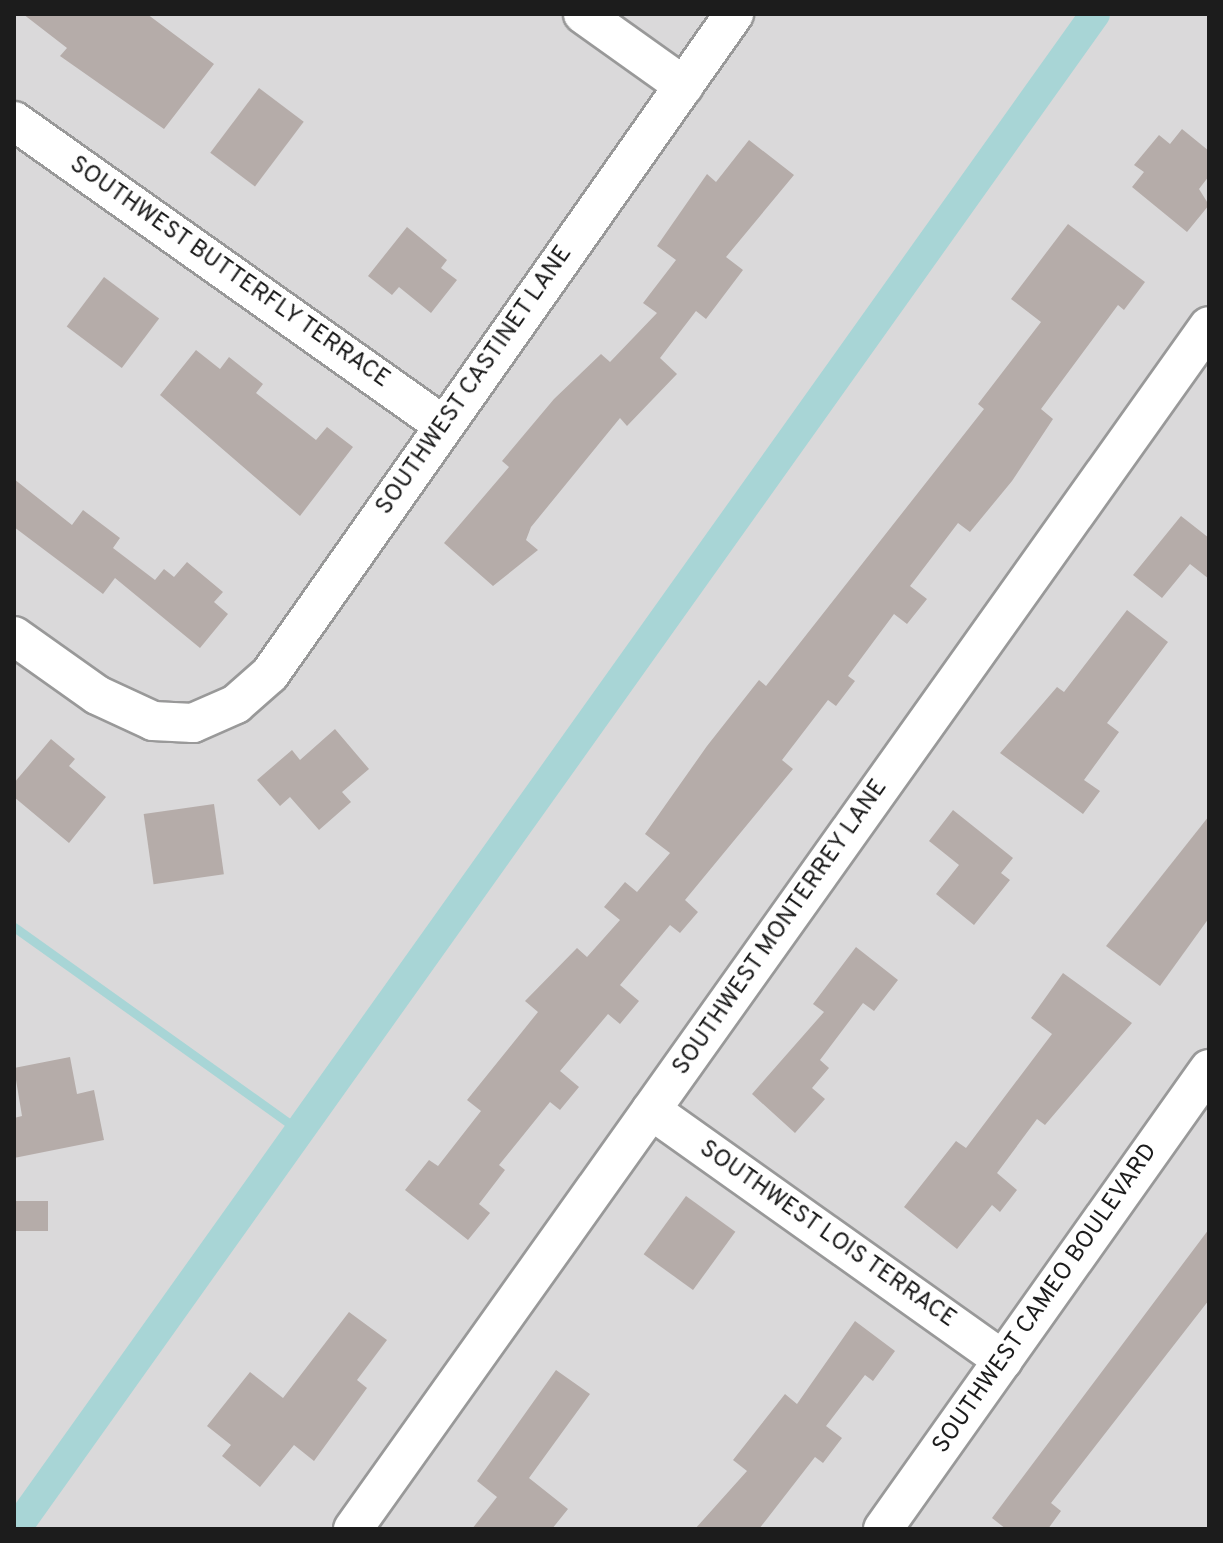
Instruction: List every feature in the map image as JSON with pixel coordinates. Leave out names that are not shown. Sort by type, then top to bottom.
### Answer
[{"type":"street","points":[[583,14],[684,86]]},
{"type":"street","name":"SOUTHWEST CASTINET LANE","points":[[14,636],[97,695],[153,721],[193,723],[236,704],[270,674],[734,14]]},
{"type":"street","name":"SOUTHWEST BUTTERFLY TERRACE","points":[[14,121],[443,425]]},
{"type":"street","name":"SOUTHWEST MONTERREY LANE","points":[[353,1529],[1209,326]]},
{"type":"street","name":"SOUTHWEST CAMEO BOULEVARD","points":[[883,1529],[1209,1069]]},
{"type":"street","name":"SOUTHWEST LOIS TERRACE","points":[[651,1110],[1003,1360]]},
{"type":"shaded area","points":[[14,14],[1209,14],[1209,1529],[14,1529]]},
{"type":"building","points":[[23,14],[147,14],[214,64],[164,129],[60,56],[67,48]]},
{"type":"building","points":[[259,88],[304,122],[255,186],[210,153]]},
{"type":"building","points":[[1182,129],[1209,151],[1209,176],[1199,189],[1209,205],[1187,232],[1132,187],[1144,172],[1134,165],[1159,135],[1170,144]]},
{"type":"building","points":[[749,140],[794,175],[726,257],[743,270],[706,319],[696,311],[660,358],[677,374],[627,426],[620,418],[531,527],[526,540],[538,550],[493,586],[444,543],[509,467],[502,461],[554,399],[601,354],[610,362],[657,313],[643,303],[676,260],[657,246],[707,174],[716,182]]},
{"type":"building","points":[[1068,224],[1145,282],[1124,310],[1118,305],[1041,409],[1053,419],[1012,481],[970,532],[958,523],[910,586],[927,599],[907,624],[894,614],[848,676],[855,681],[836,706],[828,700],[782,760],[793,769],[685,900],[698,912],[680,933],[670,925],[620,985],[639,1001],[620,1024],[608,1014],[560,1071],[579,1087],[560,1110],[550,1102],[499,1165],[505,1170],[479,1204],[490,1213],[468,1240],[405,1190],[429,1160],[438,1166],[481,1111],[467,1100],[538,1012],[525,1001],[577,948],[587,957],[620,920],[604,907],[625,882],[637,892],[670,853],[645,834],[707,746],[759,680],[766,686],[984,409],[978,404],[1041,322],[1011,299]]},
{"type":"building","points":[[407,227],[447,260],[441,268],[457,280],[431,313],[399,287],[392,295],[368,276]]},
{"type":"building","points":[[104,277],[159,319],[122,368],[67,327]]},
{"type":"building","points":[[196,350],[220,369],[229,357],[263,384],[256,393],[316,440],[327,427],[353,447],[300,516],[160,395]]},
{"type":"building","points":[[14,479],[72,525],[83,510],[120,538],[113,548],[155,580],[164,569],[174,577],[187,562],[223,592],[214,602],[228,614],[200,648],[115,578],[103,594],[14,527]]},
{"type":"building","points":[[1181,516],[1209,538],[1209,579],[1190,564],[1162,598],[1133,575]]},
{"type":"building","points":[[1127,610],[1168,642],[1107,723],[1119,732],[1084,780],[1100,791],[1083,814],[1000,753],[1057,687],[1064,692]]},
{"type":"building","points":[[335,729],[369,769],[342,792],[351,802],[319,830],[290,797],[280,806],[257,780],[292,750],[300,760]]},
{"type":"building","points":[[51,739],[75,759],[69,766],[106,797],[69,843],[14,797],[14,783]]},
{"type":"building","points":[[214,804],[224,874],[154,884],[144,814]]},
{"type":"building","points":[[953,810],[1013,858],[1001,873],[1010,880],[974,925],[936,894],[959,865],[929,841]]},
{"type":"building","points":[[1209,816],[1209,918],[1160,986],[1106,946]]},
{"type":"building","points":[[856,947],[898,980],[874,1011],[863,1003],[820,1060],[829,1068],[812,1088],[825,1099],[795,1133],[752,1094],[824,1012],[813,1004]]},
{"type":"building","points":[[1063,973],[1132,1023],[1045,1125],[1037,1119],[997,1173],[1017,1190],[1000,1212],[992,1205],[957,1249],[904,1207],[956,1141],[966,1148],[1052,1034],[1031,1018]]},
{"type":"building","points":[[70,1057],[77,1094],[94,1090],[104,1140],[14,1158],[14,1118],[22,1116],[14,1068]]},
{"type":"building","points":[[686,1196],[735,1232],[693,1290],[644,1254]]},
{"type":"building","points":[[14,1201],[48,1201],[48,1231],[14,1231]]},
{"type":"building","points":[[1209,1229],[1209,1300],[1051,1503],[1061,1511],[1048,1529],[1006,1529],[992,1518]]},
{"type":"building","points":[[349,1312],[387,1340],[357,1380],[367,1388],[314,1461],[294,1445],[260,1487],[222,1456],[231,1445],[207,1426],[250,1372],[283,1398]]},
{"type":"building","points":[[855,1321],[895,1351],[873,1381],[865,1375],[826,1426],[842,1438],[823,1463],[815,1457],[759,1529],[695,1529],[747,1471],[733,1460],[785,1394],[797,1404]]},
{"type":"building","points":[[556,1370],[590,1394],[529,1478],[568,1509],[552,1529],[472,1529],[497,1497],[477,1481]]},
{"type":"waterway","points":[[16,1529],[1095,14]]},
{"type":"waterway","points":[[14,927],[300,1131]]}]
